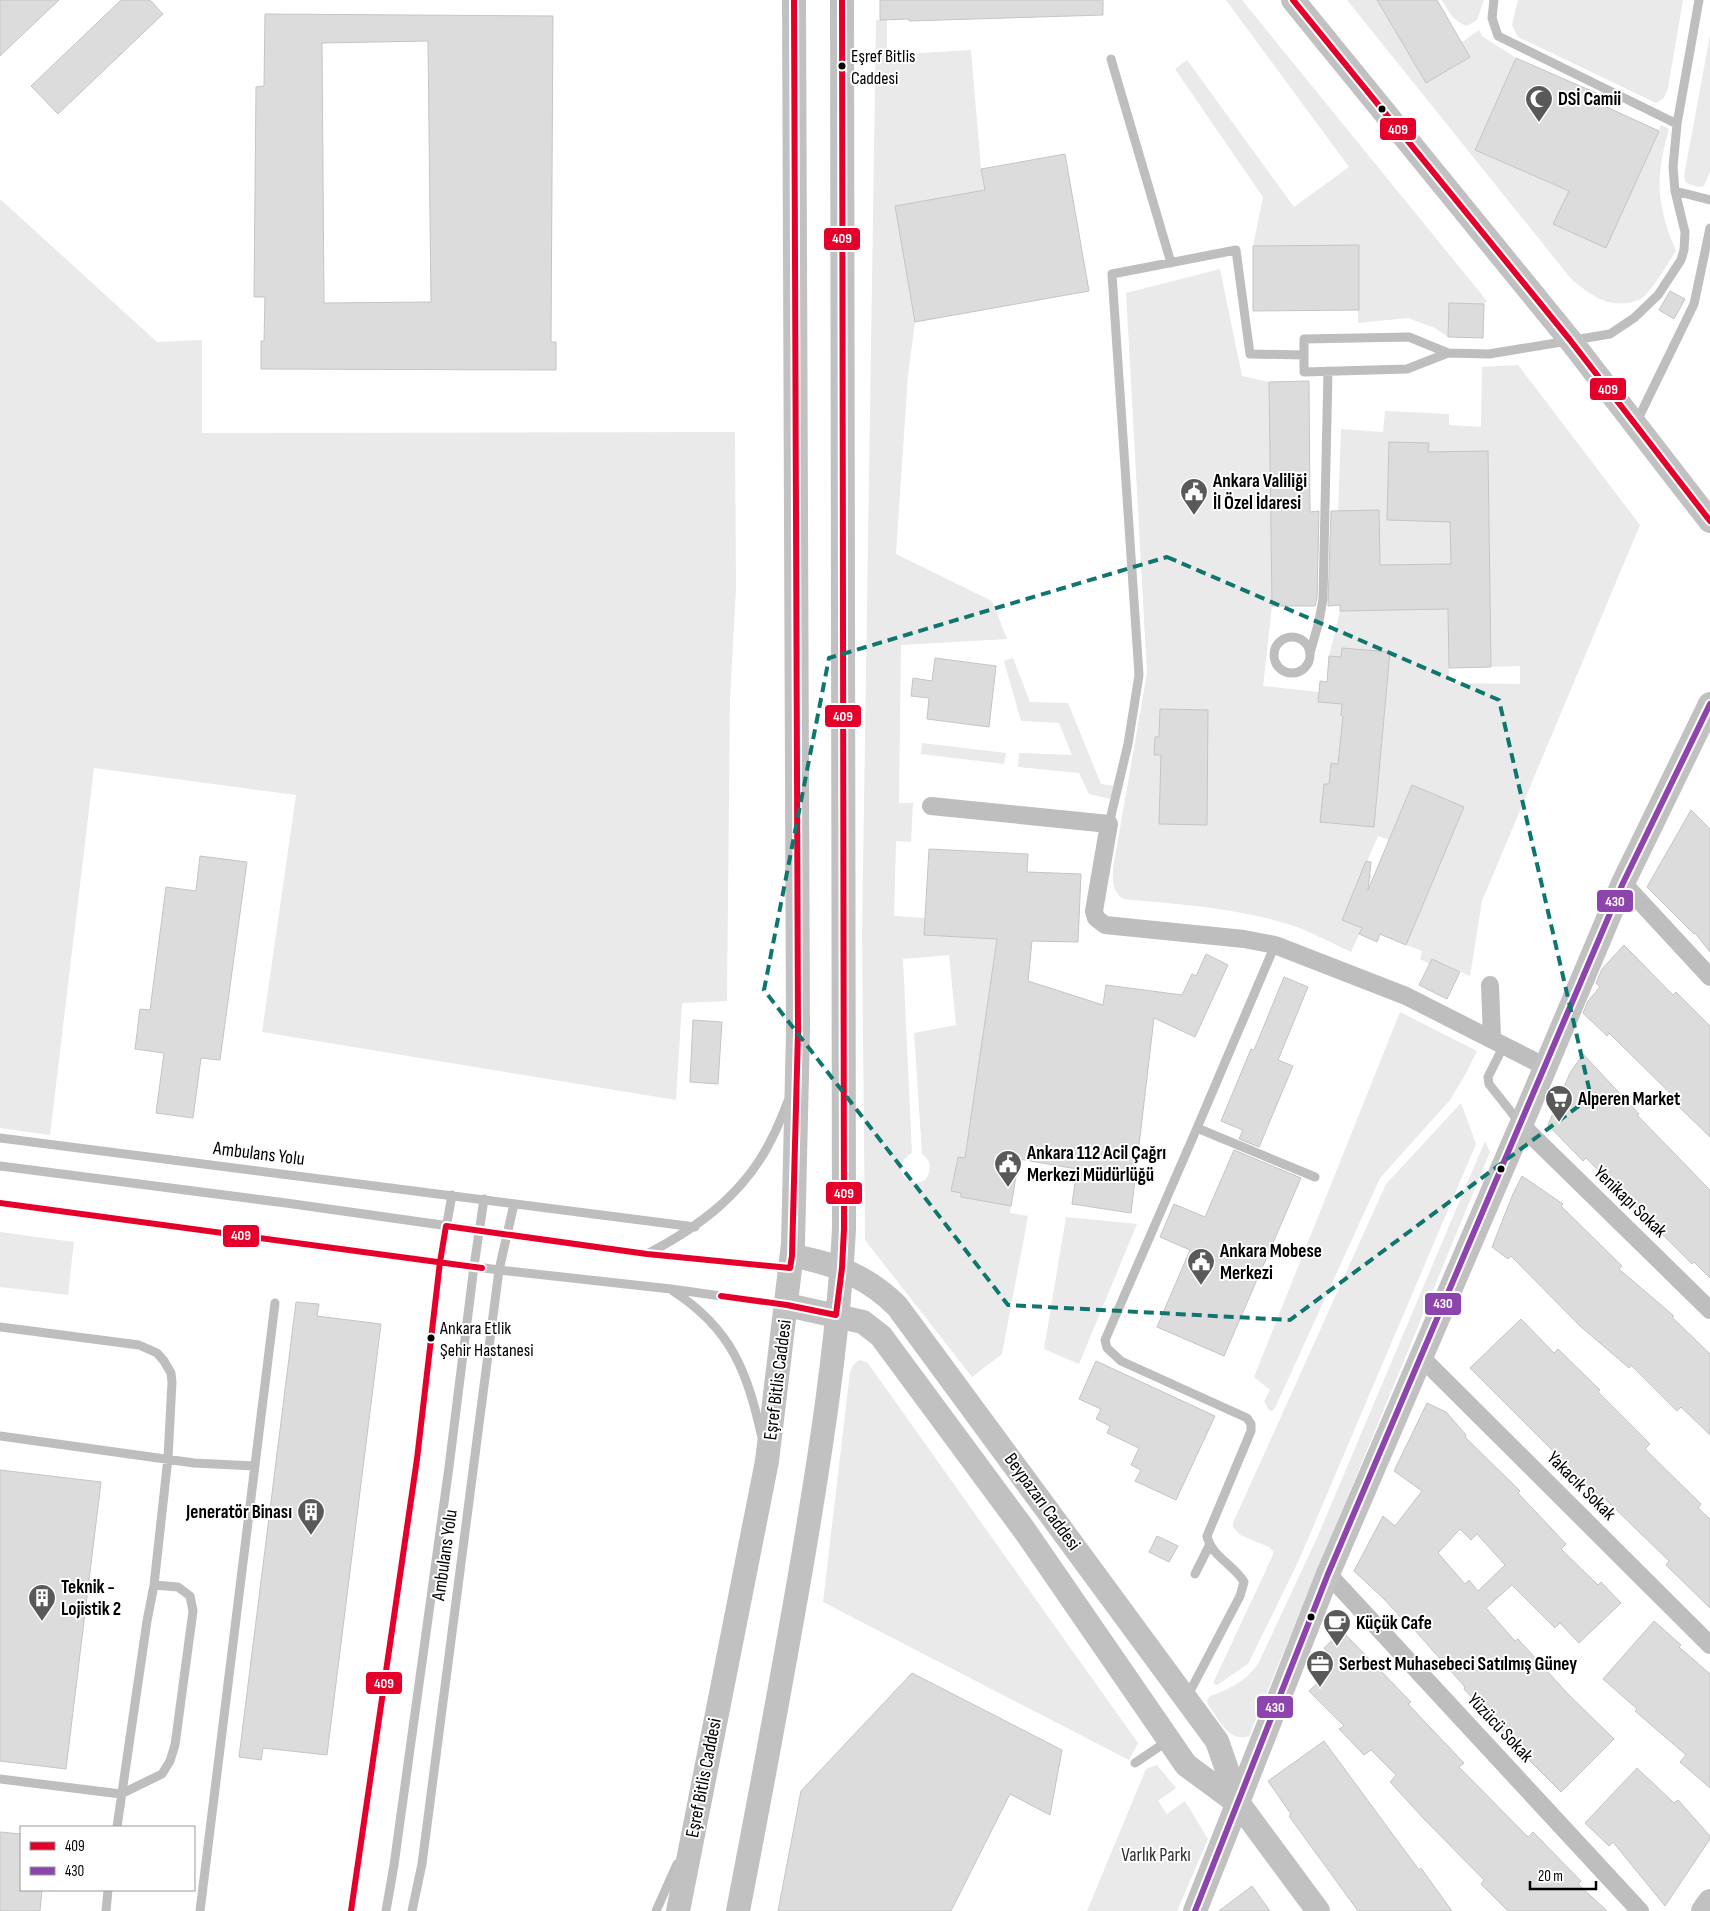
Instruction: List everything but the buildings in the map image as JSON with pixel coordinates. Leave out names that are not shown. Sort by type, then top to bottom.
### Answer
[{"type":"main road","name":"Eşref Bitlis Caddesi","points":[[678,1911],[767,1461],[791,1262],[797,1083],[794,0]]},
{"type":"main road","points":[[738,1911],[776,1718],[816,1480],[842,1268],[844,1229],[842,0]]},
{"type":"main road","points":[[1293,0],[1570,340],[1710,521]]},
{"type":"main road","points":[[1195,1911],[1328,1574],[1546,1067],[1623,882],[1710,704]]},
{"type":"main road","name":"Beypazarı Caddesi","points":[[791,1262],[822,1261],[842,1268],[884,1293],[902,1312],[1217,1741],[1238,1804]]},
{"type":"main road","name":"Beypazarı Caddesi","points":[[787,1305],[863,1322],[881,1336],[1025,1531],[1186,1765],[1238,1804],[1318,1911]]},
{"type":"main road","points":[[1703,1911],[1710,1902]]},
{"type":"street","points":[[931,806],[1109,824],[1094,911],[1096,918],[1105,925],[1244,939],[1275,945],[1406,996],[1546,1067]]},
{"type":"street","points":[[1623,882],[1710,977]]},
{"type":"street","points":[[1490,985],[1498,1041]]},
{"type":"street","name":"Yenikapı Sokak","points":[[1521,1125],[1710,1310]]},
{"type":"street","name":"Yakacık Sokak","points":[[1421,1358],[1710,1645]]},
{"type":"street","name":"Yüzücü Sokak","points":[[1328,1574],[1640,1911]]},
{"type":"lane","points":[[1494,0],[1492,18],[1498,36],[1677,124]]},
{"type":"lane","points":[[1448,353],[1407,369],[1304,372],[1304,338],[1409,337],[1448,353],[1489,354],[1610,334],[1634,318],[1658,296],[1681,260],[1686,240],[1675,191],[1673,167],[1677,124],[1698,0]]},
{"type":"lane","points":[[1111,59],[1171,263]]},
{"type":"lane","points":[[1675,191],[1710,200]]},
{"type":"lane","points":[[1636,424],[1694,304],[1708,249],[1710,228]]},
{"type":"lane","points":[[1109,824],[1128,744],[1140,675],[1112,274],[1236,250],[1250,354],[1304,355]]},
{"type":"lane","points":[[1310,653],[1309,647],[1300,638],[1288,637],[1282,640],[1274,649],[1274,661],[1277,667],[1287,674],[1299,673],[1308,664],[1319,621],[1323,599],[1328,371]]},
{"type":"lane","points":[[1186,1700],[1240,1596],[1244,1582],[1239,1573],[1209,1546],[1207,1536],[1251,1431],[1250,1424],[1247,1418],[1121,1361],[1107,1348],[1105,1340],[1275,945]]},
{"type":"lane","points":[[1498,1041],[1488,1078],[1489,1084],[1521,1125]]},
{"type":"lane","points":[[647,1254],[695,1226],[726,1201],[757,1165],[771,1140],[797,1083]]},
{"type":"lane","points":[[1197,1128],[1315,1177]]},
{"type":"lane","name":"Ambulans Yolu","points":[[0,1138],[695,1226]]},
{"type":"lane","points":[[0,1166],[647,1254],[791,1262]]},
{"type":"lane","points":[[351,1911],[417,1459],[440,1262],[452,1194]]},
{"type":"lane","points":[[386,1911],[449,1467],[484,1199]]},
{"type":"lane","points":[[0,1203],[499,1270],[671,1289],[787,1305]]},
{"type":"lane","name":"Ambulans Yolu","points":[[412,1911],[422,1864],[499,1270],[514,1204]]},
{"type":"lane","points":[[671,1289],[704,1314],[730,1345],[746,1378],[767,1461]]},
{"type":"lane","points":[[200,1911],[275,1303]]},
{"type":"lane","points":[[0,1327],[139,1345],[157,1353],[164,1360],[171,1373],[168,1458],[154,1585],[117,1826]]},
{"type":"lane","points":[[0,1436],[194,1463],[255,1466]]},
{"type":"lane","points":[[1195,1574],[1209,1546]]},
{"type":"lane","points":[[0,1779],[121,1794],[162,1774],[170,1761],[175,1745],[194,1611],[190,1596],[178,1587],[154,1585]]},
{"type":"lane","points":[[1135,1763],[1169,1740]]},
{"type":"lane","points":[[656,1911],[694,1827]]},
{"type":"lane","points":[[106,1911],[108,1891]]},
{"type":"highlighted area","points":[[1167,557],[1499,700],[1591,1097],[1290,1320],[1008,1305],[764,990],[829,658]]},
{"type":"green space","points":[[1226,0],[1242,0],[1487,301],[1484,304],[1449,303],[1448,337],[1435,328],[1408,318],[1358,323],[1359,245],[1253,246],[1263,197],[1175,69],[1187,60],[1294,207],[1349,167]]},
{"type":"green space","points":[[1347,0],[1377,0],[1426,83],[1470,57],[1462,42],[1479,30],[1482,36],[1516,58],[1476,150],[1569,191],[1554,224],[1659,131],[1661,125],[1669,129],[1661,162],[1660,191],[1664,219],[1676,251],[1646,294],[1633,302],[1611,303],[1597,298],[1572,280]]},
{"type":"green space","points":[[1442,0],[1484,0],[1477,20],[1467,26],[1455,19]]},
{"type":"green space","points":[[1518,0],[1683,0],[1668,88],[1664,98],[1656,103],[1518,37],[1512,25]]},
{"type":"green space","points":[[876,20],[887,20],[887,55],[971,50],[981,169],[985,190],[895,206],[915,322],[908,375],[896,554],[992,601],[1007,639],[901,645],[899,803],[913,803],[911,842],[896,841],[894,916],[925,918],[925,935],[997,939],[965,1158],[957,1157],[951,1191],[961,1193],[961,1197],[1011,1206],[1010,1213],[1028,1216],[1002,1354],[972,1377],[865,1240],[862,934]],"holes":[[[949,955],[956,1025],[914,1033],[922,1154],[928,1160],[930,1166],[925,1180],[911,1182],[906,1179],[901,1169],[902,1163],[912,1153],[903,959]]]},
{"type":"green space","points":[[1710,35],[1710,172],[1704,186],[1698,187],[1686,183],[1684,176]]},
{"type":"green space","points":[[0,199],[157,342],[202,340],[202,433],[735,432],[736,587],[730,700],[727,1001],[682,1003],[676,1100],[262,1032],[296,795],[94,768],[50,1135],[0,1128]]},
{"type":"green space","points":[[1220,269],[1242,376],[1269,382],[1272,606],[1263,686],[1319,692],[1342,704],[1341,715],[1347,716],[1340,742],[1338,764],[1331,763],[1329,784],[1324,784],[1321,822],[1374,827],[1390,653],[1341,657],[1329,656],[1340,611],[1448,609],[1449,683],[1520,684],[1520,666],[1491,667],[1488,451],[1449,452],[1451,564],[1380,565],[1338,511],[1341,429],[1383,432],[1385,411],[1449,414],[1449,425],[1481,427],[1482,367],[1518,365],[1640,525],[1482,901],[1470,976],[1432,959],[1430,964],[1420,959],[1422,951],[1406,945],[1464,807],[1412,785],[1389,840],[1378,836],[1363,871],[1372,876],[1367,888],[1357,884],[1342,919],[1362,928],[1351,952],[1288,924],[1248,914],[1206,907],[1123,899],[1116,892],[1113,881],[1113,868],[1147,673],[1126,293]]},
{"type":"green space","points":[[1013,658],[1030,702],[1068,703],[1101,784],[1114,786],[1111,799],[1089,794],[1079,773],[1018,767],[1019,753],[1072,755],[1059,723],[1021,721],[1004,661]]},
{"type":"green space","points":[[922,743],[1006,753],[1004,764],[921,754]]},
{"type":"green space","points":[[1400,1012],[1477,1051],[1450,1100],[1380,1178],[1272,1411],[1269,1410],[1264,1401],[1270,1390],[1254,1377]]},
{"type":"green space","points":[[1461,1103],[1476,1144],[1299,1560],[1248,1664],[1217,1685],[1214,1684],[1273,1555],[1273,1551],[1269,1547],[1240,1535],[1233,1527],[1233,1523],[1386,1184]]},
{"type":"green space","points":[[1485,1141],[1490,1152],[1249,1736],[1235,1736],[1225,1729],[1208,1705],[1207,1700],[1210,1696],[1224,1691],[1244,1679],[1259,1662],[1317,1538]]},
{"type":"green space","points":[[1066,1217],[1137,1224],[1079,1364],[1044,1349]]},
{"type":"green space","points":[[0,1232],[74,1242],[68,1295],[0,1287]]},
{"type":"green space","points":[[859,1360],[867,1362],[1138,1743],[1129,1760],[823,1602],[850,1372],[853,1365]]},
{"type":"green space","name":"Varlık Parkı","points":[[1157,1765],[1176,1788],[1158,1801],[1167,1814],[1185,1801],[1208,1839],[1177,1911],[1087,1911],[1146,1769]]},
{"type":"transit line","name":"409","points":[[351,1911],[417,1459],[440,1262],[446,1226],[647,1254],[790,1268],[792,1256],[798,1032],[794,0]]},
{"type":"transit line","name":"409","points":[[721,1296],[787,1305],[836,1315],[842,1268],[844,1229],[842,0]]},
{"type":"transit line","name":"409","points":[[1293,0],[1570,340],[1710,521]]},
{"type":"transit line","name":"430","points":[[1195,1911],[1328,1574],[1623,883],[1710,704]]},
{"type":"transit line","name":"409","points":[[0,1203],[482,1268]]},
{"type":"place","name":"Eşref Bitlis Caddesi","points":[[842,66]]},
{"type":"place","name":"DSİ Camii","points":[[1539,123]]},
{"type":"place","name":"Ankara Valiliği İl Özel İdaresi","points":[[1194,516]]},
{"type":"place","name":"Alperen Market","points":[[1559,1123]]},
{"type":"place","name":"Ankara 112 Acil Çağrı Merkezi Müdürlüğü","points":[[1008,1188]]},
{"type":"place","name":"Ankara Mobese Merkezi","points":[[1201,1286]]},
{"type":"place","name":"Ankara Etlik Şehir Hastanesi","points":[[431,1338]]},
{"type":"place","name":"Jeneratör Binası","points":[[311,1536]]},
{"type":"place","name":"Teknik - Lojistik 2","points":[[42,1622]]},
{"type":"place","name":"Küçük Cafe","points":[[1337,1647]]},
{"type":"place","name":"Serbest Muhasebeci Satılmış Güney","points":[[1320,1688]]}]
